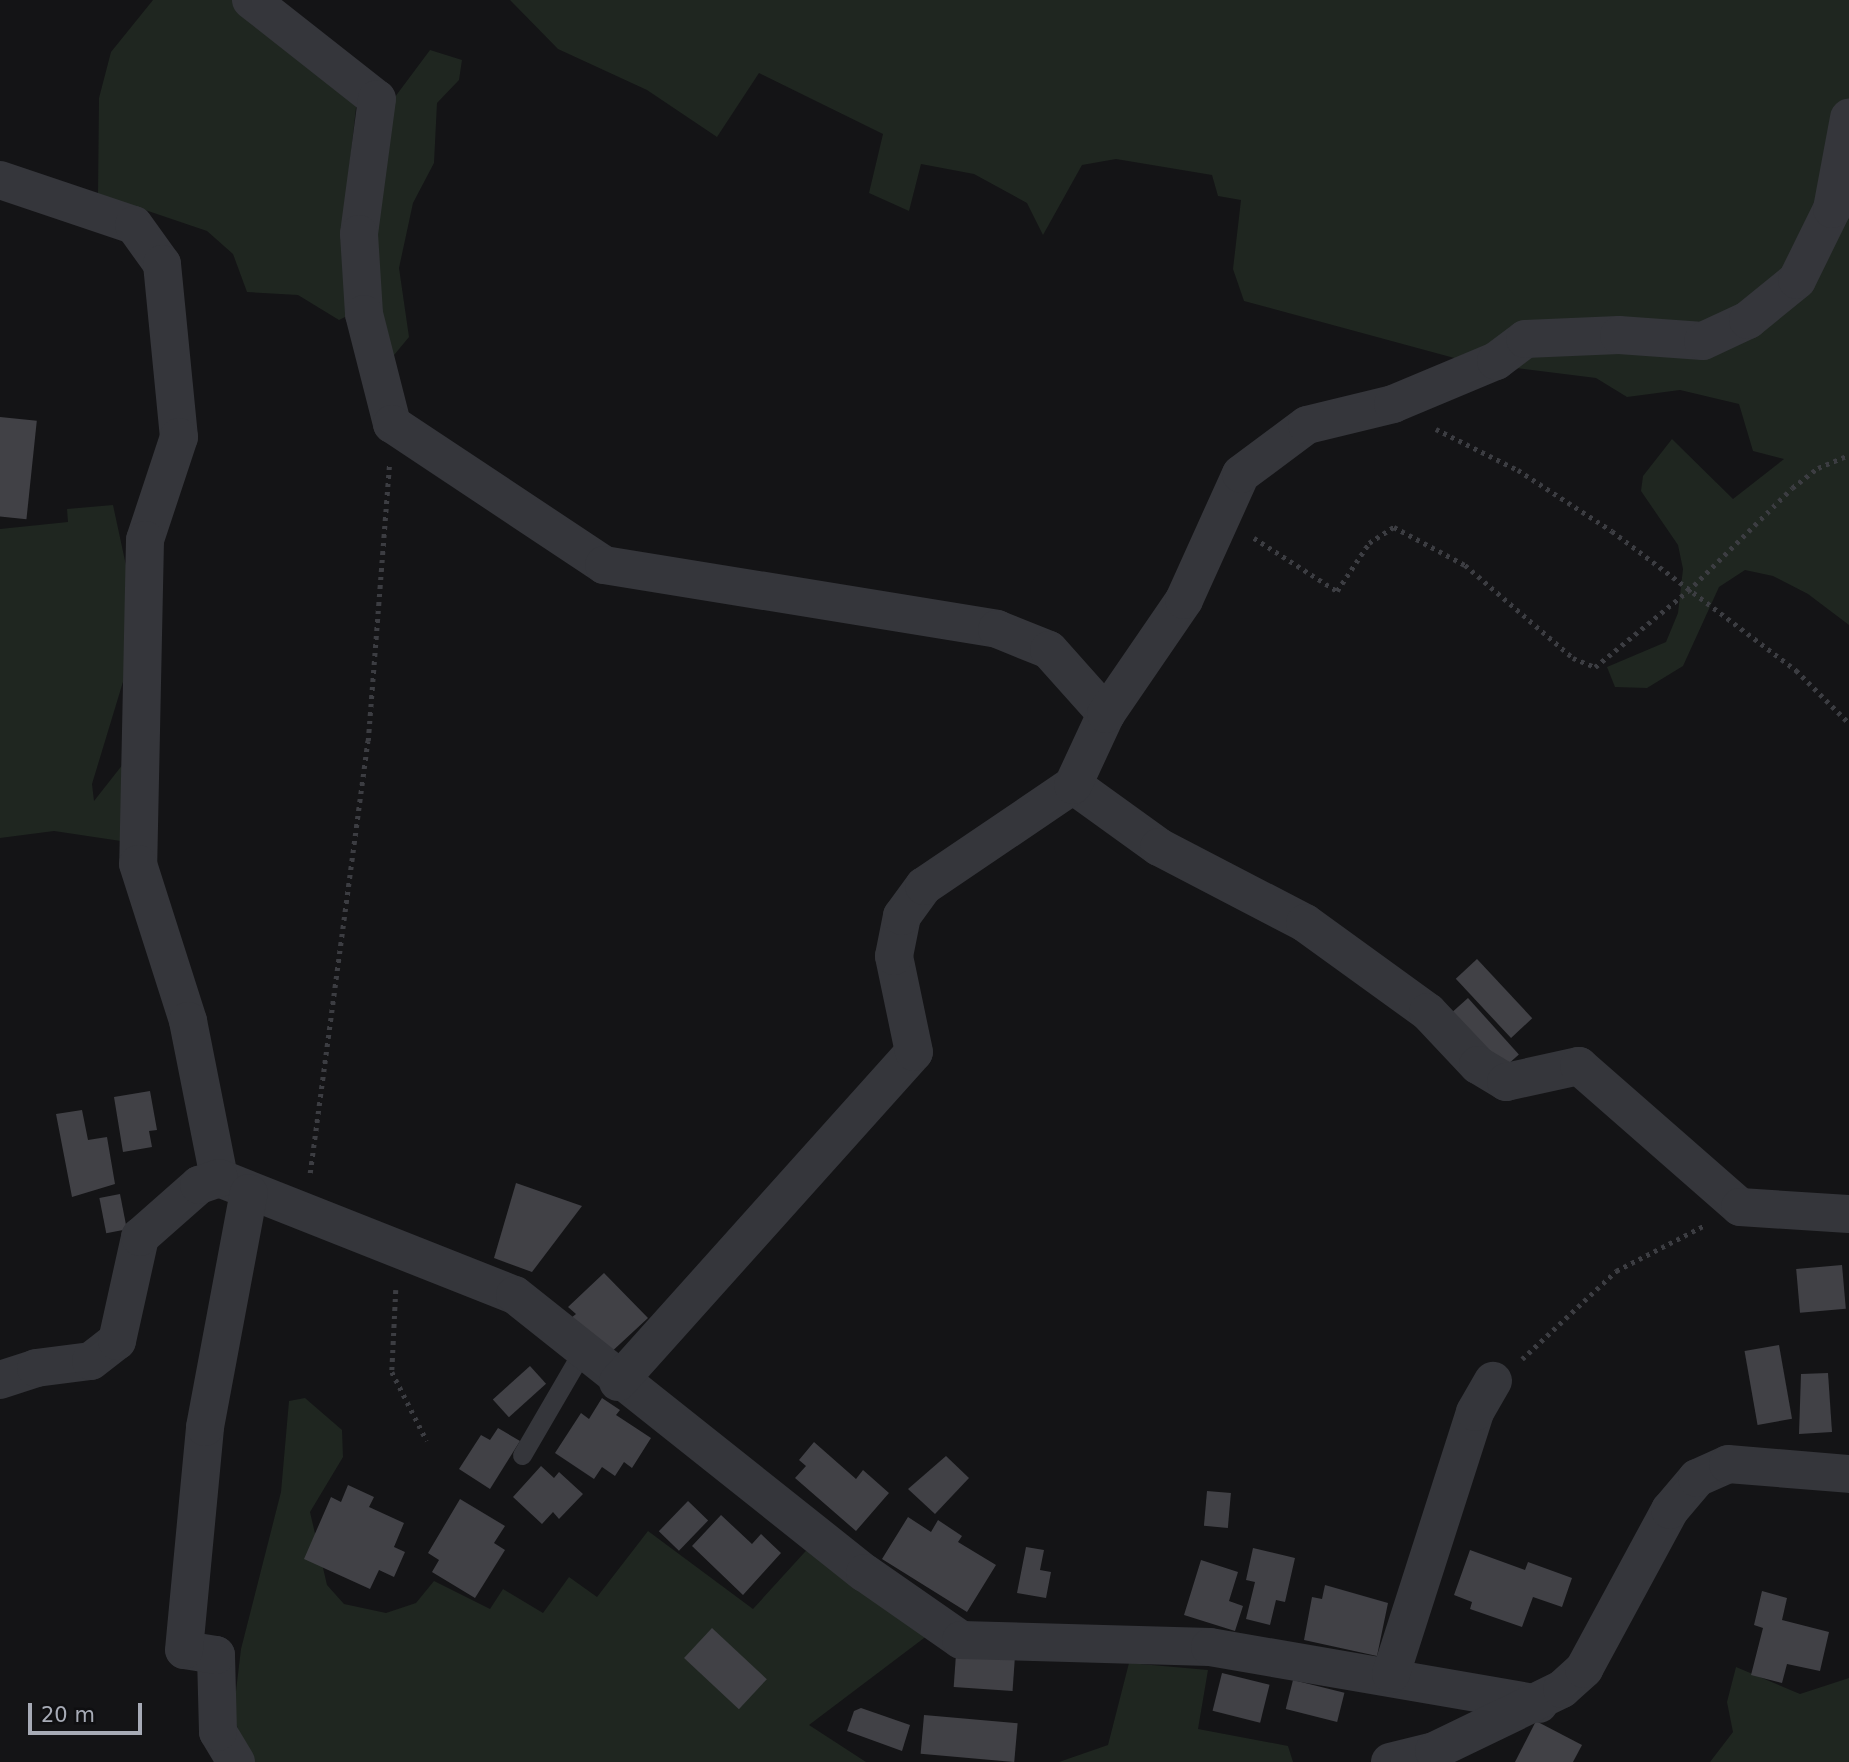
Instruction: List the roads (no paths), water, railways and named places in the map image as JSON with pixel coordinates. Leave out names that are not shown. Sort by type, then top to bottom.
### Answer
[{"type":"street","points":[[251,0],[377,99],[359,234],[364,314],[392,424],[604,565],[997,629],[1049,650],[1106,713]]},
{"type":"street","points":[[618,1382],[914,1052],[894,956],[902,916],[916,896],[1073,785],[1106,713],[1184,600],[1241,474],[1271,447],[1307,425],[1393,404],[1496,361],[1525,339],[1619,335],[1703,341],[1748,320],[1797,280],[1832,209],[1849,118]]},
{"type":"street","points":[[0,180],[134,225],[162,264],[179,437],[145,540],[138,864],[188,1021],[234,1186],[205,1427],[184,1650],[216,1655],[218,1732],[236,1762]]},
{"type":"street","points":[[1073,785],[1159,847],[1305,923],[1427,1012],[1478,1065],[1506,1082],[1579,1066],[1740,1207],[1849,1214]]},
{"type":"street","points":[[0,1380],[36,1368],[91,1360],[117,1341],[140,1237],[199,1185],[234,1186],[515,1295],[618,1382],[898,1598],[961,1640],[1210,1647],[1391,1674],[1539,1704]]},
{"type":"street","points":[[1391,1674],[1475,1412],[1493,1381]]},
{"type":"street","points":[[1390,1762],[1445,1757],[1539,1704],[1584,1669],[1670,1510],[1697,1478],[1728,1464],[1849,1474]]},
{"type":"lane","points":[[522,1455],[582,1352]]}]
